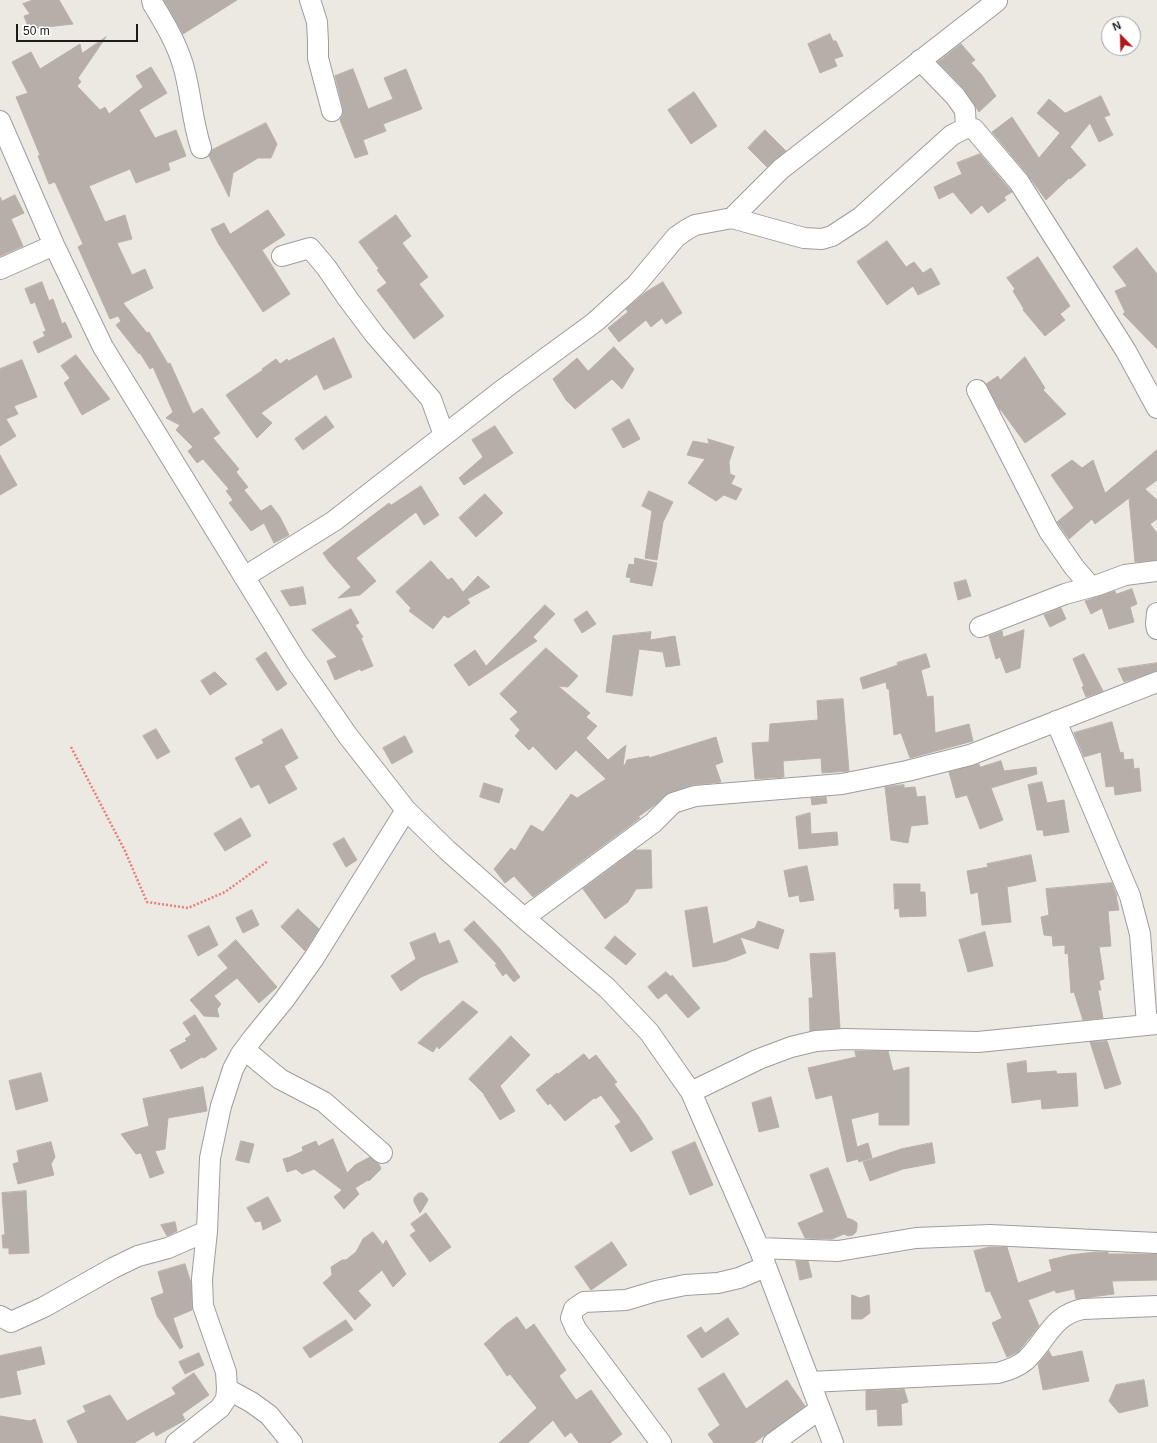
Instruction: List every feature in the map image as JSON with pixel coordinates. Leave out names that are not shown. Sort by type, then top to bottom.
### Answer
[{"type":"street","points":[[152,0],[172,35],[183,65],[196,134],[201,148]]},
{"type":"street","points":[[310,0],[317,22],[318,58],[332,111]]},
{"type":"street","points":[[732,218],[781,169],[997,1]]},
{"type":"street","points":[[920,60],[955,96],[965,110],[966,128]]},
{"type":"street","points":[[0,121],[54,245],[103,347],[296,660],[348,736],[406,810],[447,850],[524,918],[607,988],[649,1032],[691,1092],[762,1257],[833,1443]]},
{"type":"street","points":[[244,577],[334,521],[505,388],[595,322],[636,285],[676,237],[695,225],[732,218],[804,238],[822,239],[832,236],[861,217],[952,135],[966,128],[974,129],[1019,182],[1126,351],[1157,408]]},
{"type":"street","points":[[0,269],[54,245]]},
{"type":"street","points":[[282,256],[310,248],[326,267],[375,335],[431,398],[444,435]]},
{"type":"street","points":[[977,390],[1049,531],[1074,567],[1091,587]]},
{"type":"street","points":[[980,627],[1065,594],[1125,575],[1157,571]]},
{"type":"street","points":[[1157,613],[1157,629]]},
{"type":"street","points":[[524,918],[653,823],[673,803],[695,796],[842,784],[906,771],[970,755],[1157,682]]},
{"type":"street","points":[[691,1092],[759,1059],[791,1047],[816,1041],[845,1039],[978,1042],[1152,1024],[1140,934],[1130,896],[1056,721]]},
{"type":"street","points":[[176,1443],[220,1408],[226,1400],[226,1372],[203,1306],[202,1279],[210,1158],[221,1106],[233,1069],[245,1050],[284,1000],[314,958],[406,810]]},
{"type":"street","points":[[245,1050],[280,1079],[324,1102],[382,1153]]},
{"type":"street","points":[[0,1316],[11,1322],[44,1307],[113,1268],[138,1256],[168,1248],[206,1231]]},
{"type":"street","points":[[661,1443],[576,1329],[571,1318],[574,1309],[584,1302],[626,1300],[656,1291],[685,1285],[718,1283],[739,1278],[762,1257],[838,1251],[916,1238],[990,1235],[1157,1244]]},
{"type":"street","points":[[810,1382],[998,1373],[1017,1366],[1026,1360],[1059,1319],[1072,1311],[1083,1309],[1157,1306]]},
{"type":"street","points":[[227,1389],[250,1402],[268,1415],[292,1443]]},
{"type":"street","points":[[773,1443],[820,1409]]},
{"type":"path","points":[[71,747],[125,851],[147,902],[188,908],[225,892],[268,862]]},
{"type":"building","points":[[33,0],[59,0],[73,24],[29,29],[24,16],[30,14],[23,4]]},
{"type":"building","points":[[164,0],[237,0],[183,34]]},
{"type":"building","points":[[830,34],[833,41],[836,41],[843,56],[834,59],[837,66],[820,73],[808,44]]},
{"type":"building","points":[[106,37],[78,78],[81,82],[77,86],[100,110],[105,107],[109,114],[143,87],[136,76],[151,67],[167,93],[139,110],[155,138],[176,130],[186,156],[168,163],[170,170],[136,183],[130,169],[89,186],[105,222],[125,215],[132,239],[117,243],[132,275],[145,269],[153,288],[123,303],[147,333],[149,332],[168,364],[170,363],[193,414],[202,408],[220,433],[213,438],[239,469],[236,472],[248,487],[244,490],[261,511],[271,505],[280,517],[289,535],[274,543],[264,523],[251,531],[229,503],[233,500],[226,491],[229,489],[203,459],[197,463],[188,451],[193,447],[176,430],[180,425],[166,418],[173,412],[153,367],[150,369],[140,353],[139,354],[116,325],[121,321],[118,316],[110,319],[78,247],[83,244],[55,182],[49,184],[38,156],[40,155],[16,97],[28,93],[12,62],[31,52],[40,69],[80,44],[82,53]]},
{"type":"building","points":[[961,44],[975,60],[971,63],[981,74],[996,96],[979,112],[964,89],[938,62]]},
{"type":"building","points":[[353,69],[368,109],[393,99],[384,78],[406,69],[422,109],[383,124],[386,131],[363,140],[368,154],[355,158],[340,120],[343,114],[343,108],[335,76]]},
{"type":"building","points":[[694,92],[717,126],[691,144],[668,110]]},
{"type":"building","points":[[1101,96],[1110,115],[1104,117],[1113,135],[1099,142],[1090,123],[1070,147],[1086,165],[1070,179],[1069,178],[1046,200],[1028,175],[992,132],[1012,117],[1039,158],[1060,133],[1037,113],[1049,99],[1065,113]]},
{"type":"building","points":[[266,123],[277,144],[271,158],[258,158],[233,173],[229,197],[209,156],[212,150]]},
{"type":"building","points":[[765,130],[786,151],[767,167],[748,148]]},
{"type":"building","points":[[980,154],[1012,192],[1004,197],[1006,200],[988,213],[982,205],[971,214],[953,192],[939,199],[934,187],[962,174],[957,163]]},
{"type":"building","points":[[15,195],[24,213],[11,219],[23,246],[0,256],[0,197],[2,201]]},
{"type":"building","points":[[268,210],[285,235],[262,250],[290,294],[263,312],[218,243],[211,229],[224,223],[230,234]]},
{"type":"building","points":[[396,215],[411,236],[402,243],[428,277],[419,284],[444,316],[414,339],[377,290],[387,283],[377,270],[379,269],[359,242]]},
{"type":"building","points":[[887,241],[906,267],[914,262],[923,273],[931,268],[940,284],[918,295],[913,286],[887,305],[857,262]]},
{"type":"building","points":[[1137,248],[1157,274],[1157,349],[1123,314],[1125,312],[1115,291],[1127,286],[1113,267]]},
{"type":"building","points":[[1038,257],[1070,306],[1060,314],[1065,320],[1045,336],[1023,310],[1024,309],[1013,291],[1015,289],[1007,278]]},
{"type":"building","points":[[42,282],[49,301],[53,299],[62,324],[65,322],[72,337],[38,353],[33,342],[45,336],[43,332],[46,331],[35,302],[31,304],[25,289]]},
{"type":"building","points":[[663,282],[682,313],[666,324],[662,318],[651,327],[646,320],[619,342],[608,328],[628,312],[626,309],[646,292]]},
{"type":"building","points":[[334,338],[352,377],[324,390],[317,374],[261,413],[272,423],[257,438],[226,395],[263,370],[262,369],[276,359],[280,364],[287,359],[288,361]]},
{"type":"building","points":[[614,347],[634,369],[622,389],[612,379],[575,409],[566,400],[553,379],[577,358],[588,371]]},
{"type":"building","points":[[76,355],[110,399],[82,415],[64,383],[70,378],[61,366]]},
{"type":"building","points":[[1025,357],[1045,388],[1043,390],[1066,414],[1025,443],[1000,410],[986,384],[998,376],[1000,380]]},
{"type":"building","points":[[22,360],[37,397],[14,406],[18,414],[6,419],[16,436],[0,446],[0,369]]},
{"type":"building","points":[[326,416],[334,427],[303,450],[295,439]]},
{"type":"building","points":[[629,419],[640,439],[623,448],[612,429]]},
{"type":"building","points":[[495,426],[513,453],[464,485],[459,478],[483,457],[472,440]]},
{"type":"building","points":[[708,439],[734,447],[729,462],[730,474],[735,476],[731,484],[742,489],[736,500],[724,495],[716,501],[688,483],[705,459],[687,455],[693,441],[709,444]]},
{"type":"building","points":[[1157,450],[1157,480],[1145,489],[1157,500],[1157,519],[1150,524],[1157,533],[1157,560],[1135,562],[1129,498],[1095,524],[1092,519],[1069,539],[1057,522],[1074,508],[1051,475],[1072,460],[1082,468],[1093,460],[1105,493]]},
{"type":"building","points":[[0,455],[17,485],[0,495]]},
{"type":"building","points":[[421,486],[439,515],[424,525],[416,512],[356,558],[376,581],[360,595],[338,598],[351,587],[323,553],[389,503],[391,505]]},
{"type":"building","points":[[649,491],[673,502],[663,522],[657,560],[645,558],[652,511],[642,506]]},
{"type":"building","points":[[485,494],[503,513],[476,537],[459,518]]},
{"type":"building","points":[[635,558],[657,563],[652,586],[630,582],[631,578],[626,577],[629,564],[634,565]]},
{"type":"building","points":[[431,561],[448,580],[452,578],[463,592],[478,576],[490,587],[467,599],[470,603],[448,618],[444,615],[433,629],[409,611],[411,608],[396,592]]},
{"type":"building","points":[[966,580],[971,596],[958,600],[954,583]]},
{"type":"building","points":[[303,587],[306,604],[290,606],[281,591]]},
{"type":"building","points":[[1132,589],[1137,604],[1130,607],[1134,622],[1109,629],[1102,608],[1091,614],[1085,601],[1115,591],[1116,594]]},
{"type":"building","points":[[545,605],[555,614],[533,637],[537,641],[469,686],[454,665],[475,650],[486,666]]},
{"type":"building","points":[[1061,608],[1066,619],[1050,627],[1044,615]]},
{"type":"building","points":[[351,609],[359,623],[355,625],[363,637],[361,638],[373,666],[361,671],[360,669],[335,680],[327,661],[337,657],[312,630]]},
{"type":"building","points":[[587,611],[596,624],[582,633],[574,620]]},
{"type":"building","points":[[1024,630],[1020,668],[1006,673],[1000,657],[996,659],[989,636],[1002,631],[1003,637]]},
{"type":"building","points":[[651,632],[650,640],[675,636],[680,665],[666,667],[663,652],[639,649],[632,696],[606,692],[613,636]]},
{"type":"building","points":[[546,648],[578,676],[568,687],[558,686],[590,713],[586,717],[597,726],[586,738],[608,760],[626,745],[623,765],[625,765],[627,760],[649,756],[649,758],[716,737],[723,762],[715,765],[721,782],[692,785],[665,795],[656,804],[638,817],[640,818],[533,897],[514,876],[505,883],[494,869],[511,848],[515,851],[531,825],[543,832],[571,794],[577,798],[606,779],[576,750],[556,770],[533,746],[529,750],[515,736],[520,730],[510,719],[518,712],[500,694]]},
{"type":"building","points":[[266,652],[287,684],[277,691],[256,659]]},
{"type":"building","points":[[926,654],[930,667],[921,670],[927,697],[933,696],[935,733],[969,724],[973,741],[910,758],[901,733],[894,735],[889,689],[887,689],[886,682],[863,689],[860,678],[898,665],[897,663]]},
{"type":"building","points":[[1084,654],[1103,691],[1086,697],[1082,687],[1084,686],[1073,659]]},
{"type":"building","points":[[1157,663],[1157,671],[1124,682],[1118,669]]},
{"type":"building","points":[[215,672],[227,684],[210,695],[201,681]]},
{"type":"building","points":[[843,699],[849,771],[822,773],[821,758],[783,761],[784,777],[755,779],[752,743],[769,742],[770,724],[818,720],[817,701]]},
{"type":"building","points":[[1112,722],[1120,753],[1123,752],[1124,760],[1133,759],[1134,769],[1139,768],[1141,791],[1115,795],[1114,786],[1106,787],[1101,752],[1084,757],[1074,733]]},
{"type":"building","points":[[156,729],[170,752],[157,759],[143,736]]},
{"type":"building","points":[[282,729],[298,758],[284,766],[297,789],[269,804],[259,784],[251,788],[235,758],[264,743],[262,740]]},
{"type":"building","points":[[405,736],[413,752],[392,764],[383,748]]},
{"type":"building","points":[[1001,761],[1004,771],[1036,767],[1037,774],[991,788],[1003,820],[980,829],[967,795],[956,798],[949,772],[979,764],[980,767]]},
{"type":"building","points":[[1042,782],[1047,803],[1064,800],[1069,832],[1044,836],[1043,830],[1037,830],[1028,785]]},
{"type":"building","points":[[484,783],[503,789],[499,803],[480,797]]},
{"type":"building","points":[[904,785],[904,788],[915,787],[917,797],[925,796],[928,824],[911,826],[908,843],[891,840],[885,787]]},
{"type":"building","points":[[826,797],[827,803],[812,805],[811,798]]},
{"type":"building","points":[[810,813],[811,834],[837,832],[838,845],[799,849],[796,817]]},
{"type":"building","points":[[241,818],[251,836],[225,851],[214,834]]},
{"type":"building","points":[[344,838],[357,860],[346,867],[333,844]]},
{"type":"building","points":[[635,850],[651,850],[652,888],[636,889],[628,902],[605,919],[583,889]]},
{"type":"building","points":[[1031,855],[1036,881],[1007,887],[1011,922],[982,925],[978,892],[971,894],[967,871],[988,867],[987,864]]},
{"type":"building","points":[[807,866],[814,900],[800,902],[799,895],[789,897],[784,871]]},
{"type":"building","points":[[1112,883],[1117,896],[1119,910],[1108,911],[1111,946],[1099,947],[1104,979],[1099,981],[1101,990],[1098,990],[1103,1018],[1083,1020],[1074,992],[1071,993],[1068,953],[1065,954],[1065,945],[1053,946],[1052,936],[1044,935],[1041,917],[1049,915],[1046,889]]},
{"type":"building","points":[[894,884],[920,884],[920,892],[925,892],[926,916],[900,917],[899,908],[895,909]]},
{"type":"building","points":[[707,907],[713,944],[755,928],[758,921],[784,930],[778,949],[740,937],[746,953],[726,961],[693,967],[685,911]]},
{"type":"building","points":[[298,909],[319,929],[305,951],[281,927]]},
{"type":"building","points":[[252,910],[259,925],[243,933],[236,918]]},
{"type":"building","points":[[474,921],[500,949],[520,977],[514,982],[506,973],[503,976],[495,965],[497,964],[464,930]]},
{"type":"building","points":[[209,926],[218,945],[198,956],[188,936]]},
{"type":"building","points":[[985,932],[993,966],[968,972],[959,940]]},
{"type":"building","points":[[435,933],[439,944],[449,940],[458,962],[421,977],[401,991],[391,976],[416,959],[410,943]]},
{"type":"building","points":[[615,936],[636,954],[626,965],[605,948]]},
{"type":"building","points":[[236,940],[277,987],[259,1003],[237,978],[214,996],[221,1004],[217,1009],[219,1017],[204,1016],[190,1000],[228,968],[218,956]]},
{"type":"building","points":[[835,953],[840,1028],[810,1031],[809,998],[813,998],[810,954]]},
{"type":"building","points":[[666,972],[671,977],[672,975],[700,1008],[688,1018],[666,993],[658,999],[648,987]]},
{"type":"building","points":[[463,1001],[478,1012],[439,1049],[437,1046],[433,1052],[418,1043]]},
{"type":"building","points":[[195,1015],[217,1049],[204,1058],[202,1057],[181,1069],[170,1050],[187,1041],[185,1039],[191,1035],[183,1023]]},
{"type":"building","points":[[511,1036],[530,1055],[500,1086],[515,1111],[500,1120],[484,1094],[469,1079]]},
{"type":"building","points":[[1107,1041],[1121,1084],[1105,1089],[1090,1042]]},
{"type":"building","points":[[855,1051],[888,1051],[893,1071],[909,1067],[909,1125],[879,1125],[879,1112],[851,1119],[857,1147],[868,1143],[872,1158],[859,1162],[858,1159],[847,1162],[832,1095],[816,1099],[808,1068],[856,1057]]},
{"type":"building","points":[[584,1054],[589,1060],[596,1055],[617,1082],[614,1084],[639,1117],[653,1139],[631,1152],[615,1126],[621,1122],[601,1095],[595,1099],[594,1098],[565,1121],[550,1103],[548,1105],[536,1090]]},
{"type":"building","points":[[1026,1061],[1027,1073],[1056,1071],[1057,1074],[1076,1073],[1078,1106],[1042,1109],[1041,1099],[1012,1103],[1007,1064]]},
{"type":"building","points":[[41,1073],[48,1101],[16,1110],[9,1081]]},
{"type":"building","points":[[203,1087],[207,1111],[168,1118],[165,1149],[155,1151],[164,1173],[150,1178],[141,1153],[136,1154],[121,1134],[149,1126],[143,1099]]},
{"type":"building","points":[[771,1097],[779,1127],[759,1132],[752,1103]]},
{"type":"building","points":[[333,1139],[347,1173],[355,1165],[370,1157],[379,1164],[381,1169],[369,1181],[368,1180],[355,1188],[359,1194],[344,1209],[334,1197],[342,1190],[314,1169],[302,1174],[296,1169],[287,1172],[283,1159],[303,1151],[302,1147],[316,1141],[318,1146]]},
{"type":"building","points":[[241,1141],[254,1144],[249,1163],[236,1160]]},
{"type":"building","points":[[51,1142],[55,1157],[51,1164],[54,1175],[18,1184],[13,1164],[19,1162],[17,1151]]},
{"type":"building","points":[[695,1142],[713,1185],[690,1195],[672,1152]]},
{"type":"building","points":[[932,1143],[935,1163],[903,1169],[870,1181],[863,1162],[901,1149]]},
{"type":"building","points":[[828,1168],[847,1218],[857,1223],[856,1232],[853,1235],[848,1236],[844,1234],[832,1239],[805,1238],[798,1223],[824,1212],[810,1175]]},
{"type":"building","points":[[26,1191],[29,1253],[9,1254],[9,1248],[3,1248],[2,1235],[5,1235],[2,1193]]},
{"type":"building","points":[[419,1193],[423,1193],[428,1199],[420,1213],[414,1202],[414,1198]]},
{"type":"building","points":[[268,1197],[281,1221],[263,1230],[261,1221],[255,1222],[247,1208]]},
{"type":"building","points":[[426,1213],[451,1247],[430,1262],[410,1235],[416,1231],[411,1224]]},
{"type":"building","points":[[175,1222],[177,1231],[167,1236],[161,1225]]},
{"type":"building","points":[[373,1232],[383,1245],[386,1240],[406,1274],[393,1287],[382,1270],[358,1291],[371,1305],[355,1320],[323,1283],[332,1275],[331,1267],[342,1260],[346,1260],[356,1252],[363,1239]]},
{"type":"building","points":[[612,1242],[627,1265],[591,1290],[575,1267]]},
{"type":"building","points":[[990,1247],[1007,1247],[1018,1283],[1052,1271],[1049,1260],[1070,1255],[1095,1252],[1108,1252],[1108,1254],[1157,1254],[1157,1280],[1112,1281],[1114,1294],[1076,1299],[1074,1289],[1056,1293],[1055,1290],[1028,1300],[1039,1326],[1018,1352],[1007,1357],[992,1323],[1002,1318],[990,1291],[986,1292],[974,1251]]},
{"type":"building","points":[[796,1261],[808,1261],[812,1277],[800,1280]]},
{"type":"building","points":[[185,1264],[191,1283],[192,1310],[173,1318],[183,1347],[180,1349],[157,1316],[151,1298],[164,1293],[158,1272]]},
{"type":"building","points":[[852,1295],[860,1298],[869,1295],[870,1313],[862,1319],[852,1319]]},
{"type":"building","points":[[517,1317],[526,1330],[534,1324],[566,1370],[559,1376],[576,1400],[591,1390],[622,1434],[610,1443],[579,1443],[571,1432],[565,1437],[553,1420],[528,1443],[499,1443],[537,1408],[510,1374],[507,1376],[484,1344],[505,1325]]},
{"type":"building","points":[[728,1318],[739,1334],[702,1358],[687,1336],[701,1327],[705,1333]]},
{"type":"building","points":[[346,1320],[353,1330],[310,1358],[303,1348]]},
{"type":"building","points":[[41,1347],[45,1364],[16,1371],[21,1394],[0,1398],[0,1356]]},
{"type":"building","points":[[1049,1351],[1052,1357],[1082,1351],[1089,1381],[1043,1390],[1038,1364]]},
{"type":"building","points":[[199,1353],[204,1365],[185,1374],[179,1362]]},
{"type":"building","points":[[194,1373],[209,1395],[182,1414],[185,1420],[156,1436],[154,1431],[134,1443],[78,1443],[67,1421],[86,1412],[83,1406],[110,1395],[127,1421],[176,1394],[172,1388]]},
{"type":"building","points":[[724,1373],[746,1409],[787,1380],[805,1406],[754,1443],[714,1443],[708,1434],[720,1425],[698,1389]]},
{"type":"building","points":[[1144,1380],[1148,1406],[1119,1413],[1109,1401],[1116,1385]]},
{"type":"building","points":[[904,1389],[908,1402],[901,1404],[902,1425],[878,1426],[877,1409],[866,1410],[866,1391]]},
{"type":"building","points":[[0,1416],[30,1421],[35,1419],[43,1443],[0,1443]]}]
